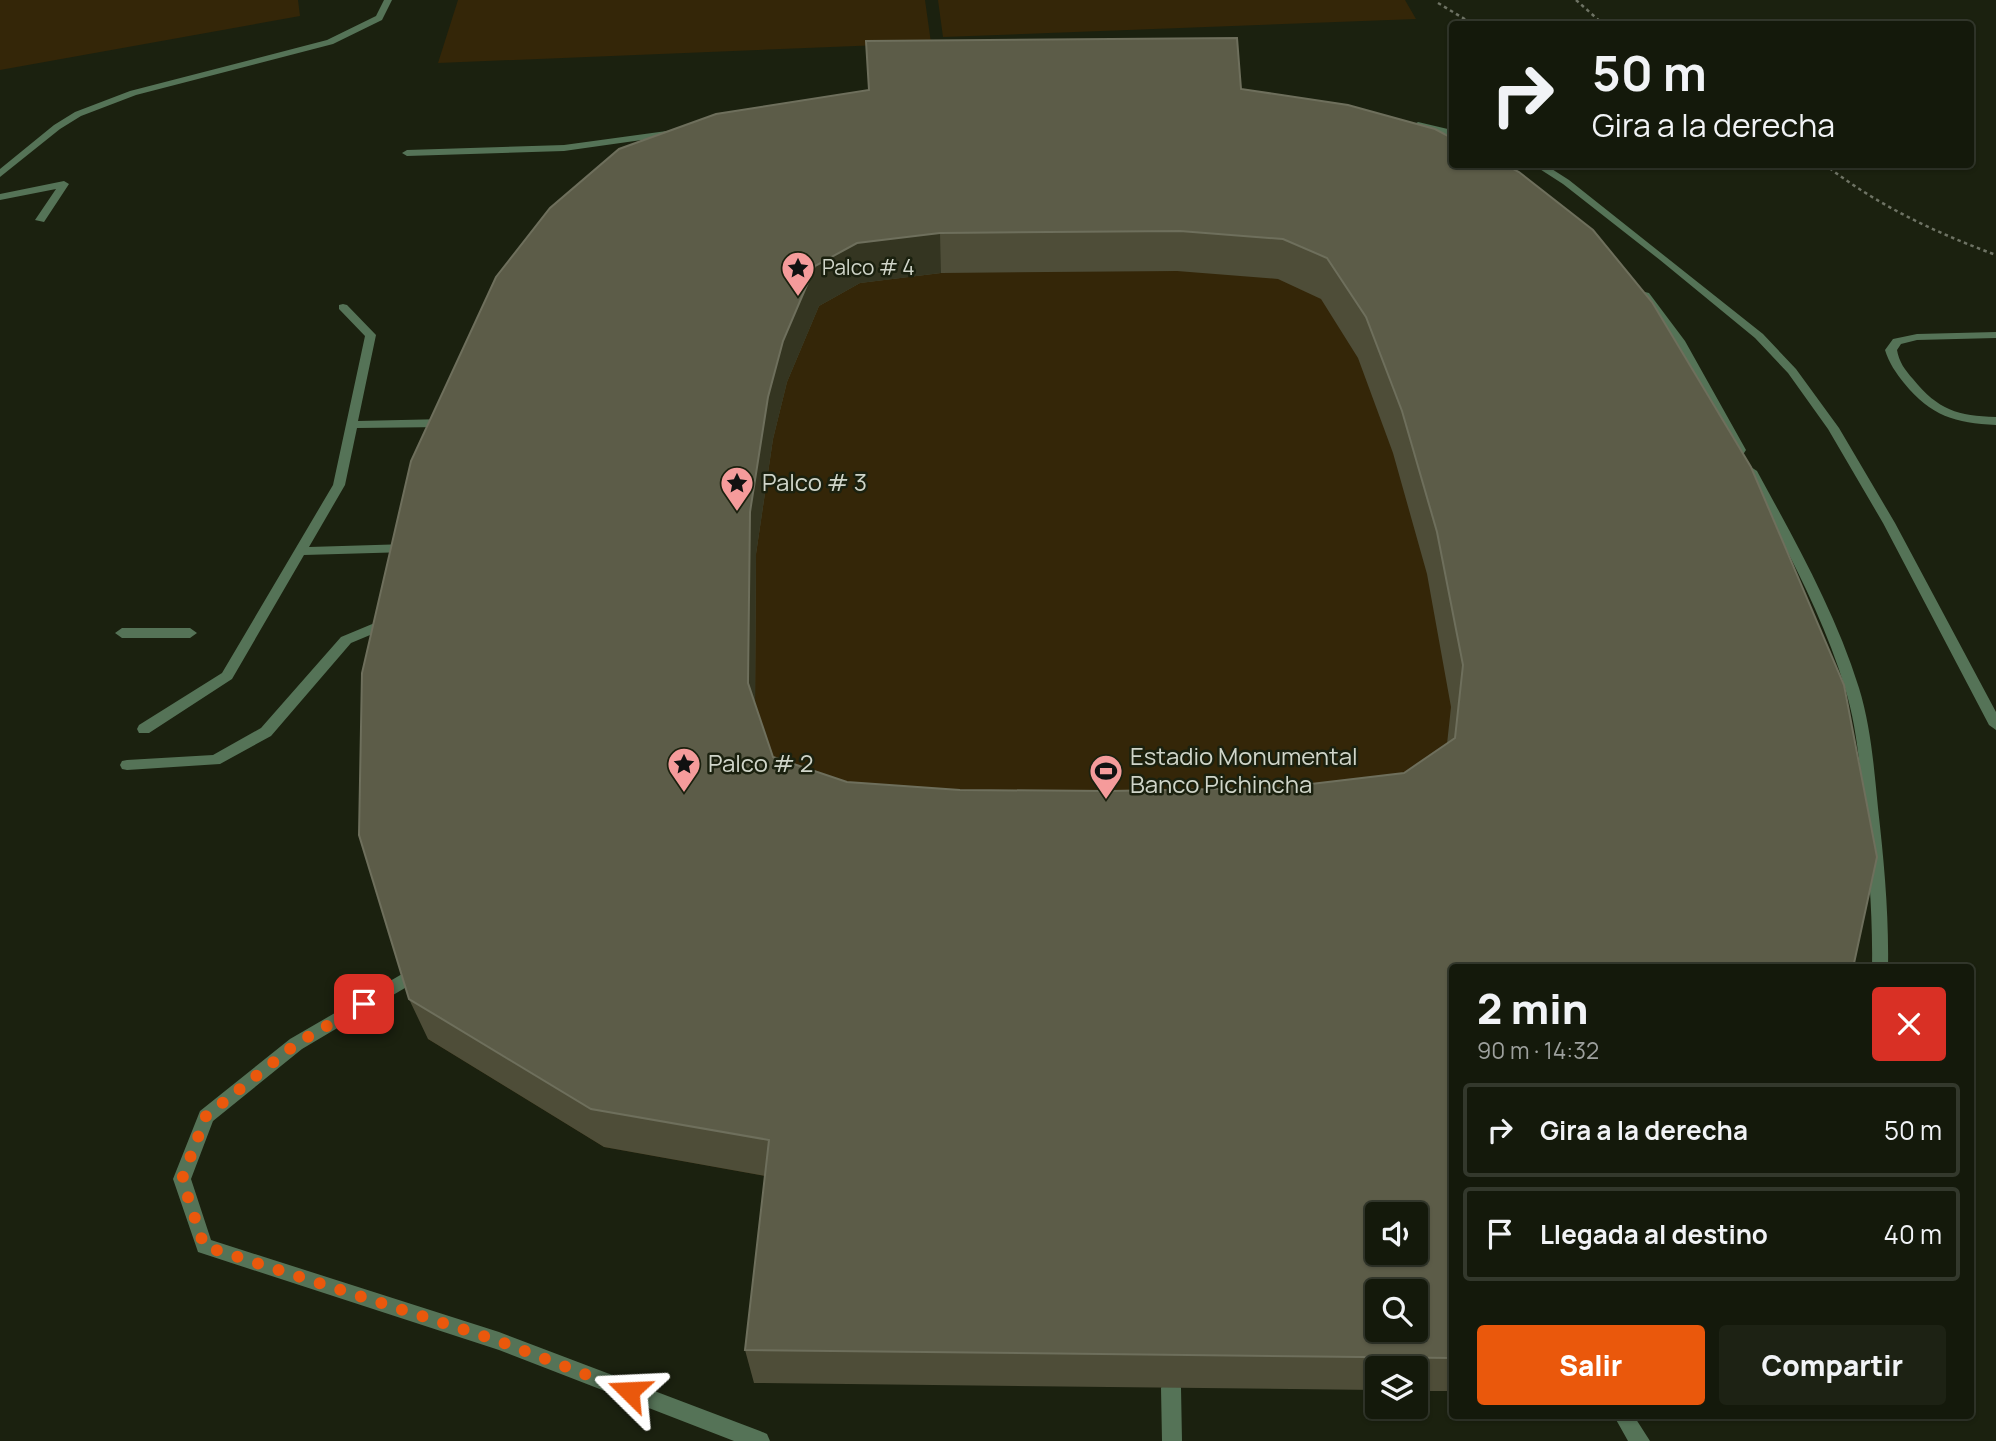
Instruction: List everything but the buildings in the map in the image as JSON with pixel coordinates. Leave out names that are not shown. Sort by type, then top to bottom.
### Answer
[{"type":"lane","points":[[0,174],[57,127],[78,114],[133,93],[330,42],[379,18],[388,0]]},
{"type":"lane","points":[[1401,121],[1449,132]]},
{"type":"lane","points":[[407,153],[564,148],[680,132]]},
{"type":"lane","points":[[1543,168],[1566,182],[1664,258],[1759,336],[1792,371],[1833,428],[1889,523],[1996,725]]},
{"type":"lane","points":[[0,197],[64,184],[40,220]]},
{"type":"lane","points":[[1633,281],[1680,341],[1706,386],[1805,572],[1852,687],[1861,722],[1882,916],[1880,964]]},
{"type":"lane","points":[[144,729],[227,676],[339,485],[371,335],[343,307]]},
{"type":"lane","points":[[1996,335],[1917,337],[1897,341],[1891,350],[1893,360],[1907,379],[1937,411],[1967,420],[1996,421]]},
{"type":"lane","points":[[352,425],[459,422]]},
{"type":"lane","points":[[300,551],[414,548]]},
{"type":"lane","points":[[127,765],[215,760],[266,732],[346,640],[400,618]]},
{"type":"lane","points":[[122,633],[190,633]]},
{"type":"lane","points":[[409,977],[296,1044],[206,1116],[182,1179],[204,1246],[499,1341],[760,1441]]},
{"type":"lane","points":[[1171,1388],[1172,1441]]},
{"type":"lane","points":[[1625,1419],[1640,1441]]},
{"type":"path","points":[[1576,0],[1600,21]]},
{"type":"path","points":[[1438,3],[1468,21]]},
{"type":"path","points":[[1830,168],[1881,204],[1930,230],[1996,255]]},
{"type":"shaded area","points":[[0,0],[298,0],[300,16],[0,70]]},
{"type":"shaded area","points":[[458,0],[925,0],[931,43],[438,63]]},
{"type":"shaded area","points":[[938,0],[1405,0],[1416,19],[943,37]]},
{"type":"shaded area","name":"Estadio Monumental Banco Pichincha","points":[[1233,76],[1237,127],[1509,212],[1452,964],[1449,964],[1449,1001],[1428,1235],[1428,1202],[1365,1202],[1365,1265],[1425,1265],[1424,1279],[1365,1279],[1365,1342],[1418,1342],[1417,1356],[1365,1356],[1365,1364],[777,1178],[604,1147],[428,1039],[870,103],[868,78]]},
{"type":"place","name":"Palco # 4","points":[[798,298]]},
{"type":"place","name":"Palco # 3","points":[[737,513]]},
{"type":"place","name":"Palco # 2","points":[[684,794]]},
{"type":"place","name":"Estadio Monumental Banco Pichincha","points":[[1106,801]]},
{"type":"route","points":[[364,1004],[296,1044],[206,1116],[182,1179],[204,1246],[499,1341],[629,1391]]}]
